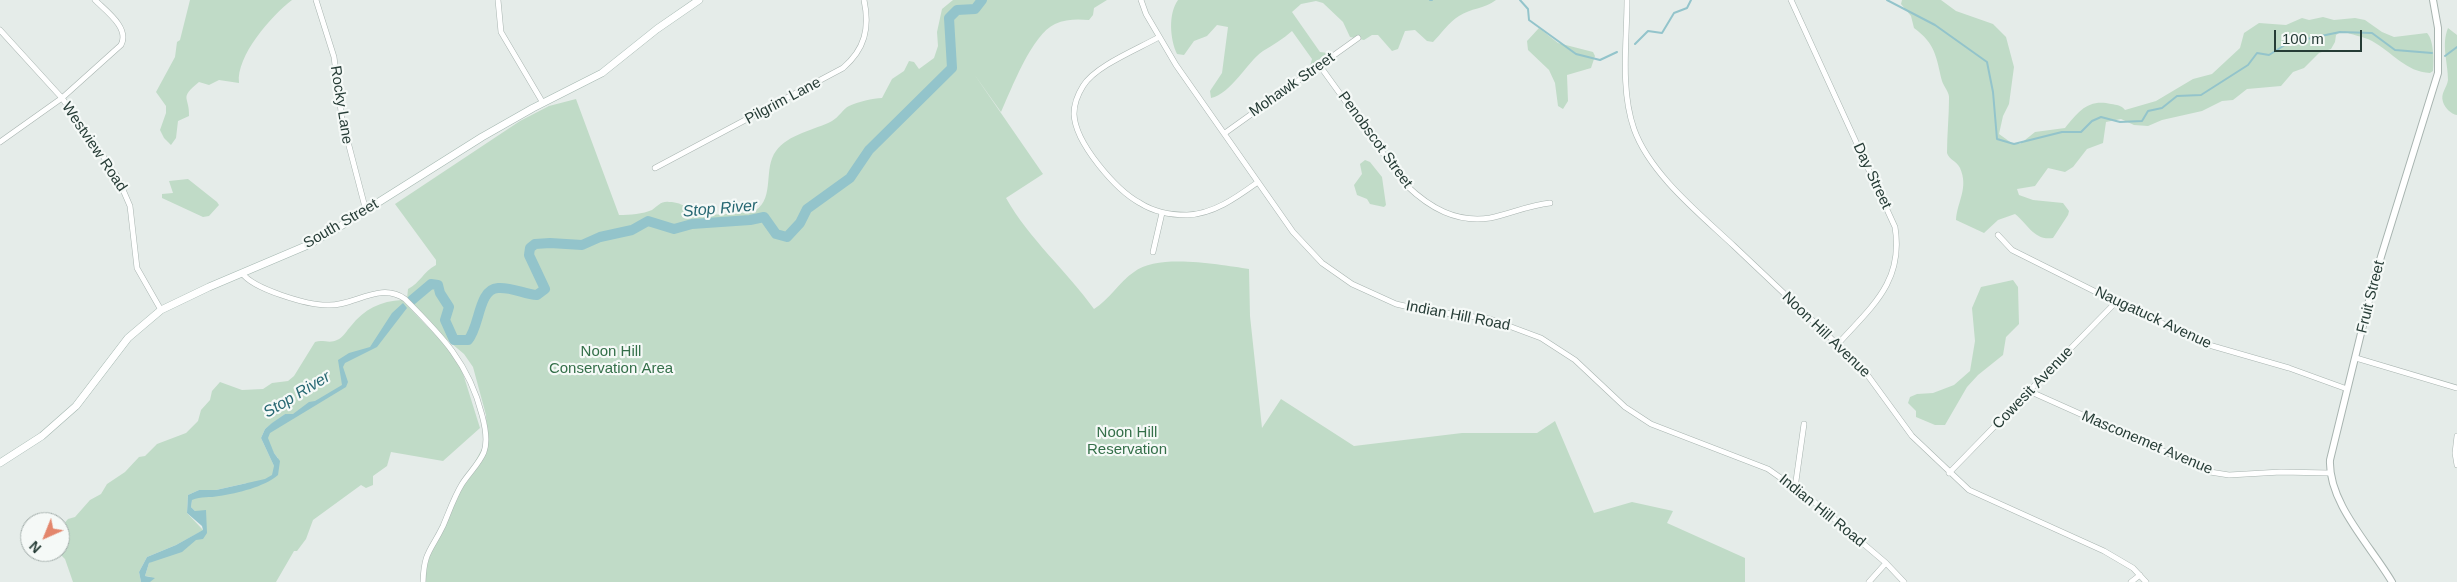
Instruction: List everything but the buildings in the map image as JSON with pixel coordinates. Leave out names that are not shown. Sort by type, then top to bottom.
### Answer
[{"type":"main road","name":"South Street","points":[[0,463],[42,436],[70,412],[128,338],[161,310],[308,245],[366,211],[482,137],[543,103],[586,83],[615,65],[657,29],[699,0]]},
{"type":"street","points":[[0,142],[62,98],[118,49],[123,42],[120,26],[95,0]]},
{"type":"street","name":"Rocky Lane","points":[[316,0],[334,58],[342,119],[366,211]]},
{"type":"street","points":[[498,0],[501,32],[543,103]]},
{"type":"street","name":"Pilgrim Lane","points":[[654,168],[843,68],[856,56],[862,45],[867,16],[864,0]]},
{"type":"street","name":"Indian Hill Road","points":[[1141,0],[1159,37],[1258,182],[1304,245],[1322,263],[1352,284],[1396,304],[1422,310],[1490,319],[1541,338],[1575,360],[1625,407],[1651,424],[1768,469],[1795,488],[1886,563],[1904,582]]},
{"type":"street","name":"Noon Hill Avenue","points":[[1627,0],[1626,82],[1629,112],[1641,146],[1653,164],[1672,185],[1838,344],[1875,383],[1892,411],[1912,436],[1969,490],[2104,551],[2140,575],[2146,582]]},
{"type":"street","name":"Day Street","points":[[1791,0],[1895,227],[1898,243],[1893,275],[1887,287],[1838,344]]},
{"type":"street","name":"Fruit Street","points":[[2392,582],[2337,495],[2329,473],[2330,460],[2375,276],[2438,73],[2438,28],[2433,0]]},
{"type":"street","name":"Westview Road","points":[[0,30],[62,98],[125,191],[132,215],[137,268],[161,310]]},
{"type":"street","points":[[1159,37],[1087,80],[1076,100],[1074,115],[1076,125],[1084,142],[1112,180],[1132,199],[1162,212],[1188,215],[1205,212],[1228,202],[1258,182]]},
{"type":"street","name":"Mohawk Street","points":[[1225,133],[1358,38]]},
{"type":"street","name":"Penobscot Street","points":[[1320,66],[1406,186],[1421,200],[1440,212],[1453,217],[1490,218],[1532,205],[1550,203]]},
{"type":"street","points":[[1154,252],[1162,212]]},
{"type":"street","name":"Naugatuck Avenue","points":[[1998,235],[2012,250],[2116,302],[2209,345],[2290,368],[2347,389]]},
{"type":"street","points":[[242,273],[248,281],[260,287],[327,306],[382,293],[391,293],[402,297],[459,359],[473,386],[485,425],[484,452],[460,487],[442,528],[430,545],[424,561],[422,582]]},
{"type":"street","name":"Cowesit Avenue","points":[[1949,473],[2116,302]]},
{"type":"street","points":[[2356,358],[2457,388]]},
{"type":"street","name":"Masconemet Avenue","points":[[2029,391],[2210,472],[2230,475],[2281,472],[2329,473]]},
{"type":"street","points":[[1795,488],[1804,424]]},
{"type":"street","points":[[2457,436],[2454,453],[2457,465]]},
{"type":"street","points":[[1869,582],[1886,563]]},
{"type":"street","points":[[2131,582],[2140,575]]},
{"type":"green space","points":[[190,0],[292,0],[274,16],[256,37],[243,61],[239,83],[219,80],[209,85],[199,82],[189,92],[187,98],[189,116],[178,121],[176,138],[171,145],[164,138],[160,130],[166,113],[166,106],[156,92],[175,57],[177,42],[180,40]]},
{"type":"green space","points":[[953,0],[1107,0],[1094,8],[1093,15],[1089,20],[1063,21],[1046,30],[1030,50],[1001,112],[974,74],[1043,174],[1006,198],[1037,241],[1094,309],[1129,276],[1145,266],[1158,263],[1190,262],[1249,269],[1250,316],[1262,428],[1281,399],[1354,446],[1462,433],[1537,433],[1555,421],[1594,513],[1632,502],[1673,511],[1667,523],[1745,558],[1745,582],[424,582],[427,565],[438,530],[483,447],[487,435],[486,415],[473,367],[464,354],[439,333],[407,299],[408,289],[436,265],[436,260],[395,204],[520,121],[549,106],[576,99],[619,215],[652,210],[664,202],[674,202],[704,215],[756,210],[765,198],[772,158],[781,145],[795,136],[832,121],[849,106],[866,100],[882,98],[892,79],[904,71],[909,61],[914,62],[919,69],[934,58],[938,46],[937,32],[942,9]]},
{"type":"green space","points":[[1178,0],[1496,0],[1459,16],[1433,42],[1427,41],[1415,30],[1405,31],[1398,49],[1392,51],[1378,35],[1372,35],[1364,40],[1350,37],[1343,22],[1323,3],[1316,1],[1301,4],[1292,12],[1320,52],[1328,53],[1310,66],[1312,59],[1292,31],[1257,56],[1225,91],[1211,98],[1210,91],[1222,73],[1228,27],[1217,25],[1207,36],[1194,41],[1184,55],[1177,54],[1173,41],[1171,19]]},
{"type":"green space","points":[[1902,0],[1941,0],[1956,11],[1993,24],[2006,37],[2014,67],[2009,104],[2003,116],[1999,134],[2013,144],[2020,144],[2035,132],[2065,128],[2075,116],[2090,105],[2096,103],[2111,104],[2120,106],[2125,110],[2156,101],[2193,79],[2212,74],[2240,48],[2244,33],[2259,23],[2286,25],[2302,18],[2309,20],[2323,17],[2334,20],[2355,18],[2365,20],[2382,32],[2394,37],[2427,33],[2432,45],[2433,71],[2430,73],[2414,69],[2372,41],[2342,31],[2336,35],[2331,49],[2319,53],[2304,68],[2293,72],[2281,86],[2247,89],[2233,100],[2222,101],[2202,111],[2162,120],[2148,126],[2134,125],[2121,119],[2106,122],[2103,143],[2087,149],[2073,167],[2065,172],[2048,168],[2035,186],[2017,189],[2019,195],[2033,200],[2063,203],[2069,211],[2053,238],[2041,237],[2036,234],[2015,214],[1998,220],[1984,233],[1956,220],[1963,182],[1960,168],[1947,153],[1949,95],[1942,81],[1931,45],[1914,28],[1911,16],[1901,4]]},
{"type":"green space","points":[[1539,28],[1558,43],[1593,52],[1595,56],[1591,68],[1567,75],[1568,101],[1563,109],[1558,106],[1555,83],[1549,70],[1528,50],[1527,41]]},
{"type":"green space","points":[[2448,28],[2457,35],[2457,115],[2447,108],[2442,99],[2448,80],[2445,41]]},
{"type":"green space","points":[[1365,160],[1370,162],[1382,177],[1386,205],[1384,207],[1370,204],[1367,199],[1357,195],[1354,185],[1362,174],[1360,164]]},
{"type":"green space","points":[[188,179],[219,205],[209,216],[203,217],[162,198],[162,194],[173,193],[169,181]]},
{"type":"green space","points":[[2013,280],[2018,287],[2019,324],[2006,337],[2003,355],[1978,375],[1967,387],[1945,425],[1935,425],[1916,417],[1916,411],[1908,403],[1910,397],[1917,394],[1933,393],[1954,385],[1970,371],[1975,341],[1972,308],[1981,287]]},
{"type":"green space","points":[[402,300],[449,349],[460,364],[480,428],[443,461],[391,452],[387,466],[373,476],[373,485],[366,488],[361,485],[313,520],[306,539],[297,551],[294,551],[276,582],[147,582],[151,577],[145,576],[149,563],[172,549],[184,547],[202,531],[176,545],[147,557],[139,572],[141,582],[73,582],[66,562],[70,562],[70,518],[75,517],[90,500],[101,494],[107,484],[125,472],[139,457],[145,456],[157,444],[186,433],[198,421],[201,410],[210,400],[212,391],[220,382],[242,390],[263,389],[272,383],[288,381],[294,376],[315,342],[331,342],[339,339],[367,311],[387,302]],"holes":[[[285,414],[289,414],[281,418],[265,435],[278,458],[275,468],[261,438],[265,429]],[[247,483],[240,487],[205,494],[192,499],[191,507],[195,511],[202,511],[205,516],[203,530],[187,513],[188,495],[199,490],[216,490]]]},
{"type":"water","points":[[403,303],[407,308],[377,347],[345,363],[343,367],[348,382],[346,387],[270,433],[268,438],[274,453],[280,461],[278,475],[266,483],[250,489],[216,497],[192,500],[191,507],[195,511],[206,510],[207,533],[203,539],[196,540],[182,552],[149,563],[145,576],[155,578],[150,582],[141,582],[139,572],[147,557],[176,545],[203,530],[202,526],[187,513],[188,495],[199,490],[216,490],[265,479],[272,475],[274,466],[261,438],[265,429],[285,414],[293,414],[309,402],[315,401],[342,385],[338,360],[349,353],[370,347],[392,313]]},
{"type":"waterway","name":"Stop River","points":[[412,300],[431,284],[438,285],[440,293],[449,307],[445,320],[454,340],[468,340],[475,327],[483,301],[491,290],[503,288],[537,295],[545,289],[529,255],[530,248],[535,244],[582,245],[600,237],[632,230],[648,221],[674,229],[692,224],[750,220],[764,217],[776,234],[787,237],[800,223],[807,209],[850,178],[869,150],[952,68],[949,18],[957,10],[975,9],[982,0]]},
{"type":"waterway","points":[[1520,0],[1528,9],[1529,20],[1576,54],[1600,60],[1617,52]]},
{"type":"waterway","points":[[1635,44],[1648,31],[1662,33],[1674,13],[1687,8],[1691,0]]},
{"type":"waterway","points":[[1887,0],[1935,25],[1987,62],[1993,92],[1997,139],[2014,144],[2062,132],[2081,132],[2092,121],[2101,117],[2120,122],[2142,121],[2148,111],[2162,108],[2177,96],[2201,95],[2248,65],[2257,53],[2269,55],[2288,43],[2340,32],[2372,33],[2395,50],[2432,53]]},
{"type":"waterway","points":[[2445,56],[2457,47]]},
{"type":"park label","name":"Noon Hill Conservation Area","points":[[611,360]]},
{"type":"park label","name":"Noon Hill Reservation","points":[[1127,442]]}]
